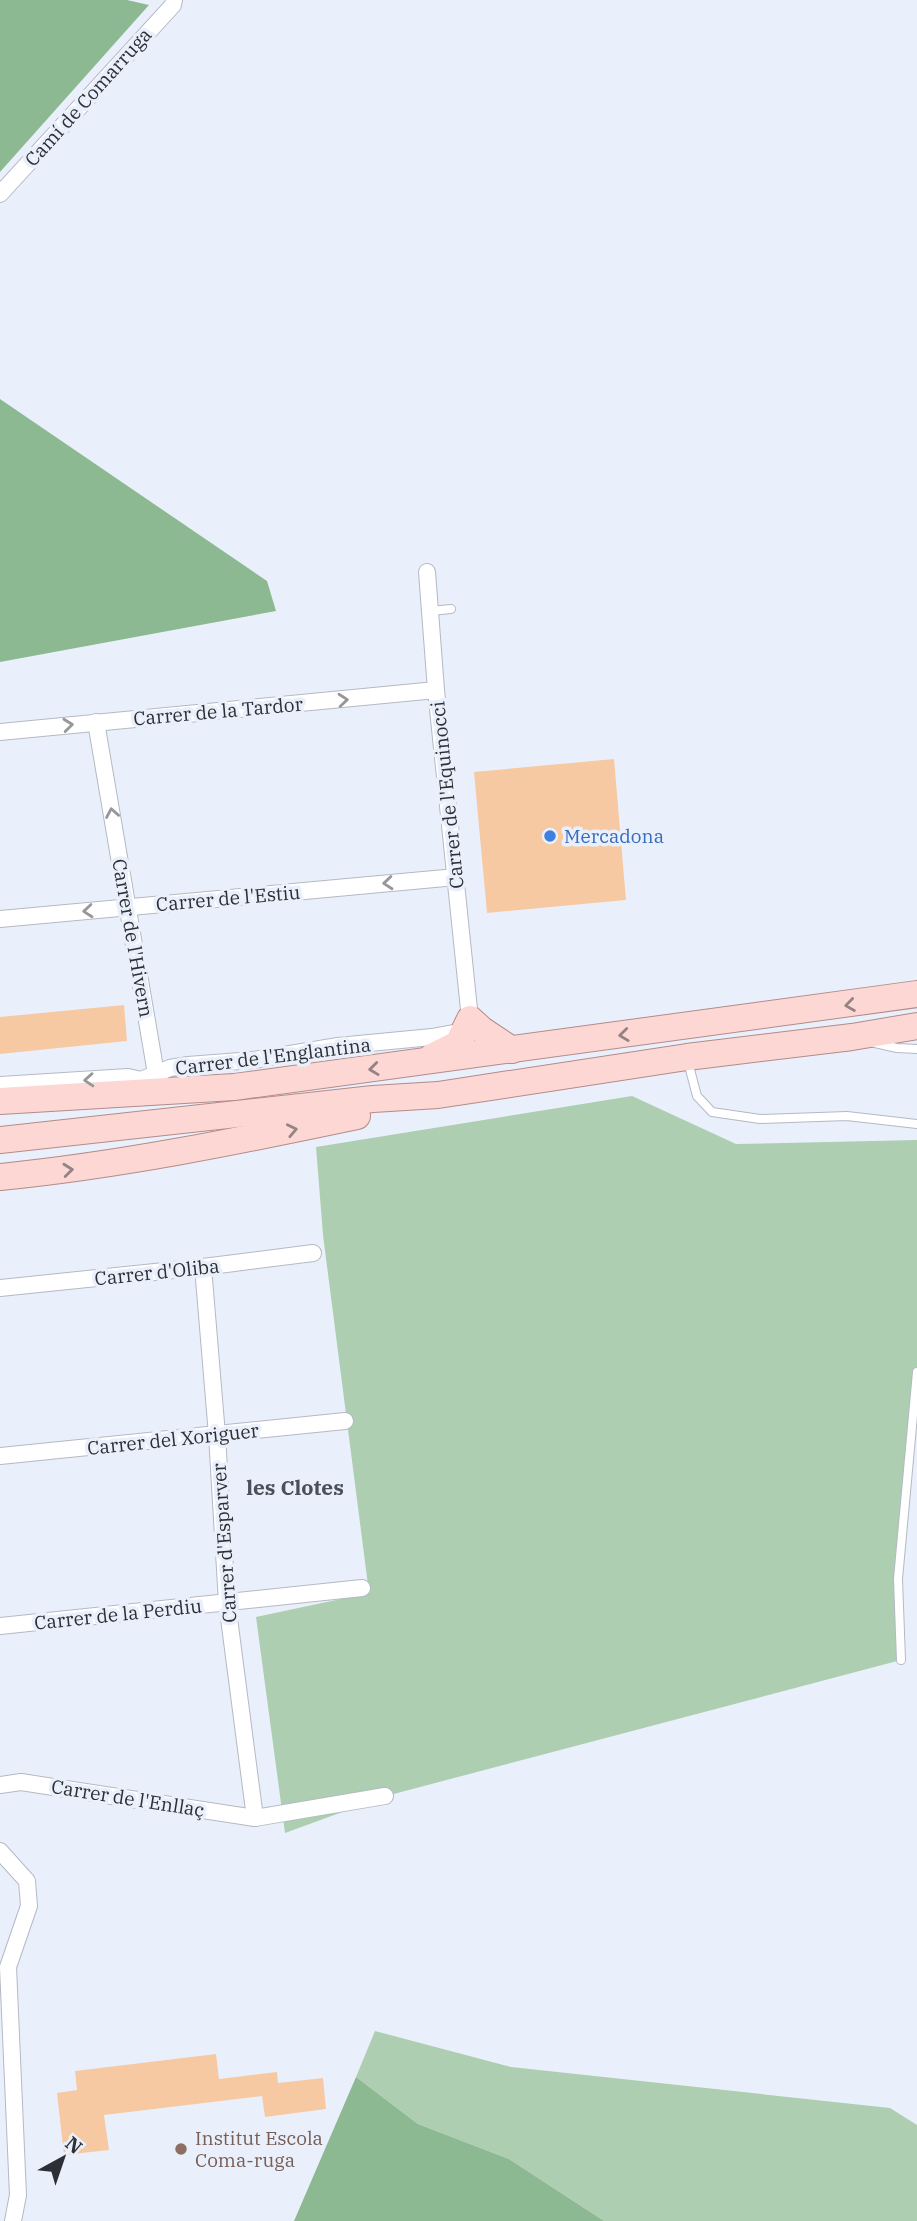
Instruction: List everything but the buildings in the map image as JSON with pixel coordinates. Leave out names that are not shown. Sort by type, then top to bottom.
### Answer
[{"type":"main road","points":[[0,1101],[234,1087],[917,994]]},
{"type":"main road","points":[[410,1064],[458,1044],[467,1025],[482,1030],[512,1050]]},
{"type":"main road","points":[[0,1140],[373,1099],[409,1098],[917,1026]]},
{"type":"main road","points":[[0,1177],[79,1169],[208,1147],[380,1111],[409,1098]]},
{"type":"street","name":"Camí de Comarruga","points":[[0,194],[173,5],[174,0]]},
{"type":"street","name":"Carrer de l'Equinocci","points":[[427,572],[467,1025]]},
{"type":"street","name":"Carrer de la Tardor","points":[[0,732],[436,690]]},
{"type":"street","name":"Carrer de l'Hivern","points":[[96,722],[156,1074]]},
{"type":"street","name":"Carrer de l'Estiu","points":[[0,919],[456,877]]},
{"type":"street","name":"Carrer de l'Englantina","points":[[0,1085],[128,1077],[141,1080],[188,1065],[253,1060],[338,1046],[432,1037],[467,1025]]},
{"type":"street","points":[[156,1074],[177,1080],[219,1080],[234,1087]]},
{"type":"street","name":"Carrer d'Oliba","points":[[0,1288],[313,1253]]},
{"type":"street","name":"Carrer d'Esparver","points":[[203,1267],[227,1603],[255,1818]]},
{"type":"street","name":"Carrer del Xoriguer","points":[[0,1456],[345,1421]]},
{"type":"street","name":"Carrer de la Perdiu","points":[[0,1626],[362,1588]]},
{"type":"street","name":"Carrer de l'Enllaç","points":[[0,1785],[21,1782],[255,1818],[386,1796]]},
{"type":"street","points":[[3,1855],[27,1881],[29,1906],[8,1967],[5,2060],[18,2195],[13,2221]]},
{"type":"lane","points":[[430,611],[452,609]]},
{"type":"lane","points":[[852,1037],[897,1048],[917,1049]]},
{"type":"lane","points":[[687,1057],[697,1096],[712,1112],[760,1119],[847,1116],[917,1124]]},
{"type":"lane","points":[[901,1660],[898,1579],[917,1372]]},
{"type":"green space","points":[[0,0],[127,0],[149,5],[0,172]]},
{"type":"green space","points":[[0,399],[267,581],[276,611],[0,662]]},
{"type":"green space","points":[[632,1096],[736,1144],[917,1140],[917,1382],[898,1579],[901,1660],[386,1796],[285,1833],[256,1617],[369,1593],[323,1235],[316,1147]]},
{"type":"green space","points":[[375,2031],[511,2067],[890,2108],[917,2125],[917,2221],[604,2221],[509,2159],[418,2124],[356,2077]]},
{"type":"green space","points":[[356,2077],[418,2124],[509,2159],[604,2221],[294,2221]]},
{"type":"place","name":"Mercadona","points":[[550,836]]},
{"type":"place","name":"Institut Escola Coma-ruga","points":[[181,2149]]},
{"type":"district","name":"les Clotes","points":[[295,1487]]}]
